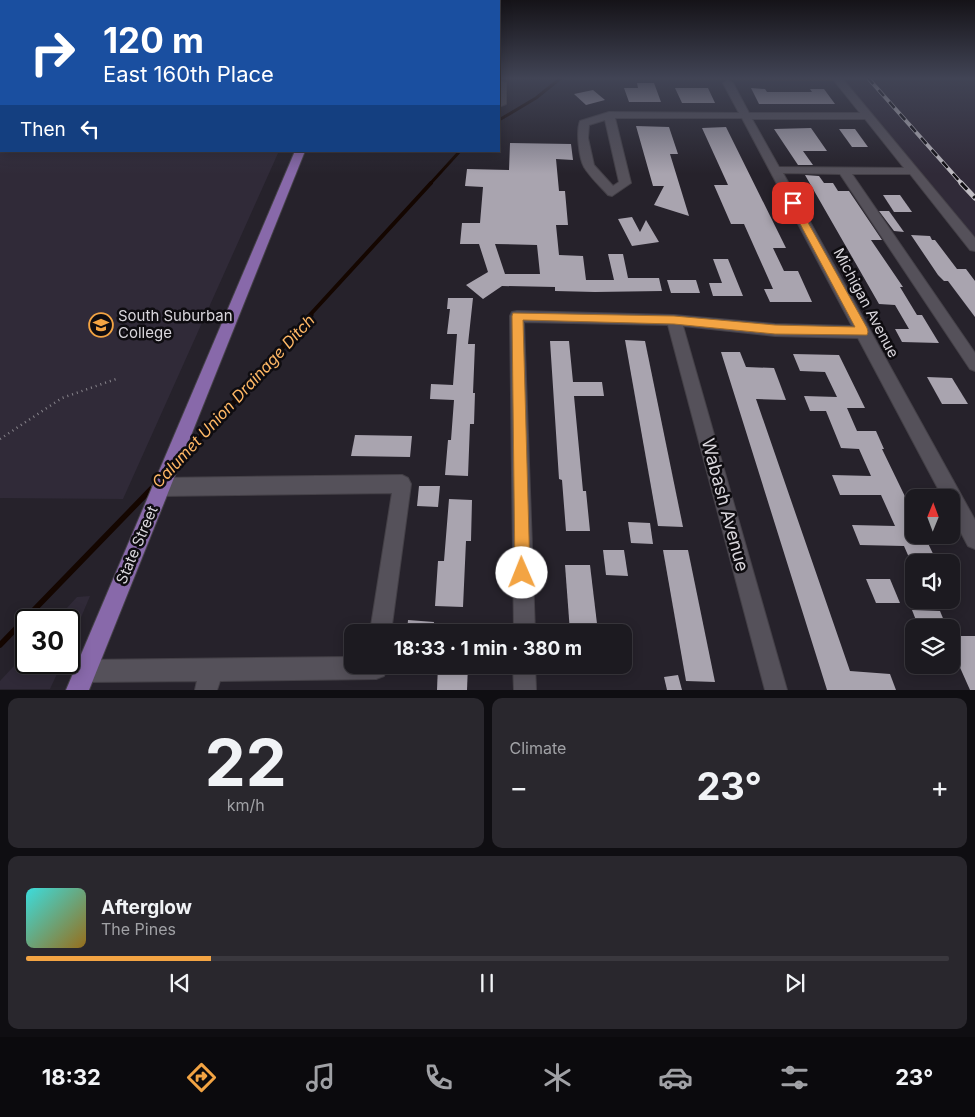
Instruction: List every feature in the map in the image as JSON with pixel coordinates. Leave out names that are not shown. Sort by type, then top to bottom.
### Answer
[{"type":"main road","name":"State Street","points":[[81,680],[300,152]]},
{"type":"street","name":"Michigan Avenue","points":[[743,110],[975,538]]},
{"type":"street","points":[[863,110],[975,247]]},
{"type":"street","points":[[609,115],[625,183],[612,192],[589,166],[583,138],[584,123],[609,115],[868,116]]},
{"type":"street","points":[[776,170],[913,172]]},
{"type":"street","points":[[844,171],[975,365]]},
{"type":"street","points":[[524,624],[517,316],[674,320],[775,330],[863,332]]},
{"type":"street","name":"Wabash Avenue","points":[[674,320],[776,690]]},
{"type":"street","points":[[162,487],[402,484],[382,624]]},
{"type":"street","points":[[81,680],[209,680],[344,670]]},
{"type":"street","points":[[524,674],[525,690]]},
{"type":"path","points":[[0,439],[62,398],[119,378]]},
{"type":"shaded area","points":[[863,110],[975,110],[975,251]]},
{"type":"shaded area","name":"South Suburban College","points":[[0,152],[279,152],[123,499],[0,498]]},
{"type":"shaded area","points":[[90,596],[80,620],[80,609],[66,609],[77,597]]},
{"type":"shaded area","points":[[15,665],[15,674],[57,674],[50,689],[0,689],[0,681]]},
{"type":"building","points":[[636,126],[669,127],[678,154],[670,154],[689,216],[654,205],[664,186],[653,186]]},
{"type":"building","points":[[726,127],[786,248],[773,248],[784,271],[798,271],[812,302],[770,302],[764,289],[773,289],[744,224],[731,224],[714,185],[728,185],[702,128]]},
{"type":"building","points":[[811,128],[827,151],[803,151],[813,165],[798,165],[774,129]]},
{"type":"building","points":[[839,129],[855,129],[868,147],[852,147]]},
{"type":"building","points":[[510,143],[571,144],[573,160],[556,159],[559,191],[565,191],[568,225],[556,225],[559,255],[583,256],[586,280],[614,280],[608,254],[623,254],[628,278],[659,278],[662,291],[555,291],[555,287],[502,286],[483,299],[466,285],[488,272],[479,244],[460,244],[462,223],[480,223],[483,187],[465,186],[467,169],[509,170]],"holes":[[[495,244],[537,245],[540,274],[505,274]]]},
{"type":"building","points":[[805,175],[819,176],[824,183],[833,183],[838,191],[849,191],[882,240],[871,240],[903,287],[900,287],[917,315],[922,315],[939,343],[902,342],[895,329],[909,329],[895,305],[879,304]]},
{"type":"building","points":[[883,195],[900,195],[912,212],[894,212]]},
{"type":"building","points":[[879,211],[889,211],[904,232],[894,231]]},
{"type":"building","points":[[632,217],[640,232],[646,220],[659,242],[632,246],[618,219]]},
{"type":"building","points":[[911,235],[930,236],[957,269],[966,269],[975,281],[975,317],[948,281],[944,281],[938,275]]},
{"type":"building","points":[[713,259],[728,259],[743,296],[713,296],[709,283],[722,283]]},
{"type":"building","points":[[667,280],[696,280],[700,293],[671,293]]},
{"type":"building","points":[[448,298],[473,298],[468,344],[475,344],[473,393],[475,393],[474,424],[470,424],[468,476],[445,475],[448,440],[451,440],[454,400],[430,399],[431,384],[453,385],[457,334],[447,334],[450,309],[447,309]]},
{"type":"building","points":[[625,340],[645,341],[683,527],[658,526]]},
{"type":"building","points":[[550,341],[569,341],[573,382],[602,382],[604,396],[574,396],[583,491],[586,491],[590,531],[566,531],[562,480],[559,479]]},
{"type":"building","points":[[721,352],[740,352],[746,367],[774,368],[786,400],[756,399],[850,671],[890,674],[896,690],[827,690]]},
{"type":"building","points":[[793,354],[839,355],[865,408],[847,408],[857,431],[876,431],[884,449],[882,449],[905,496],[905,544],[928,544],[933,554],[908,554],[904,546],[860,545],[852,525],[895,526],[881,495],[840,495],[832,475],[871,476],[859,449],[841,448],[826,411],[810,411],[804,396],[837,397],[825,372],[800,371]]},
{"type":"building","points":[[927,377],[952,378],[968,404],[942,404]]},
{"type":"building","points":[[355,435],[412,436],[410,457],[351,456]]},
{"type":"building","points":[[419,486],[440,486],[438,507],[417,506]]},
{"type":"building","points":[[449,499],[472,500],[471,541],[466,541],[463,607],[435,606],[438,561],[444,561]]},
{"type":"building","points":[[628,522],[650,523],[653,544],[631,543]]},
{"type":"building","points":[[603,550],[624,550],[628,576],[606,575]]},
{"type":"building","points":[[663,550],[688,550],[715,682],[686,681]]},
{"type":"building","points":[[565,565],[590,565],[597,624],[569,624]]},
{"type":"building","points":[[866,579],[890,579],[900,603],[876,603]]},
{"type":"building","points":[[912,610],[940,611],[943,619],[916,619]]},
{"type":"building","points":[[408,620],[434,622],[434,624],[408,624]]},
{"type":"building","points":[[960,636],[975,636],[975,690],[970,690],[960,668]]},
{"type":"building","points":[[438,674],[468,674],[467,690],[437,690]]},
{"type":"building","points":[[678,675],[682,690],[667,690],[664,677]]},
{"type":"waterway","name":"Calumet Union Drainage Ditch","points":[[500,119],[515,110]]},
{"type":"waterway","name":"Calumet Union Drainage Ditch","points":[[430,184],[459,152]]},
{"type":"waterway","name":"Calumet Union Drainage Ditch","points":[[309,316],[431,183]]},
{"type":"waterway","name":"Calumet Union Drainage Ditch","points":[[178,461],[228,409],[311,315]]},
{"type":"waterway","name":"Calumet Union Drainage Ditch","points":[[0,645],[156,484]]},
{"type":"railway","points":[[897,110],[962,184]]},
{"type":"railway","points":[[961,183],[975,198]]},
{"type":"place","name":"South Suburban College","points":[[101,325]]},
{"type":"route","points":[[522,573],[517,316],[674,320],[775,330],[863,332],[793,203]]}]
